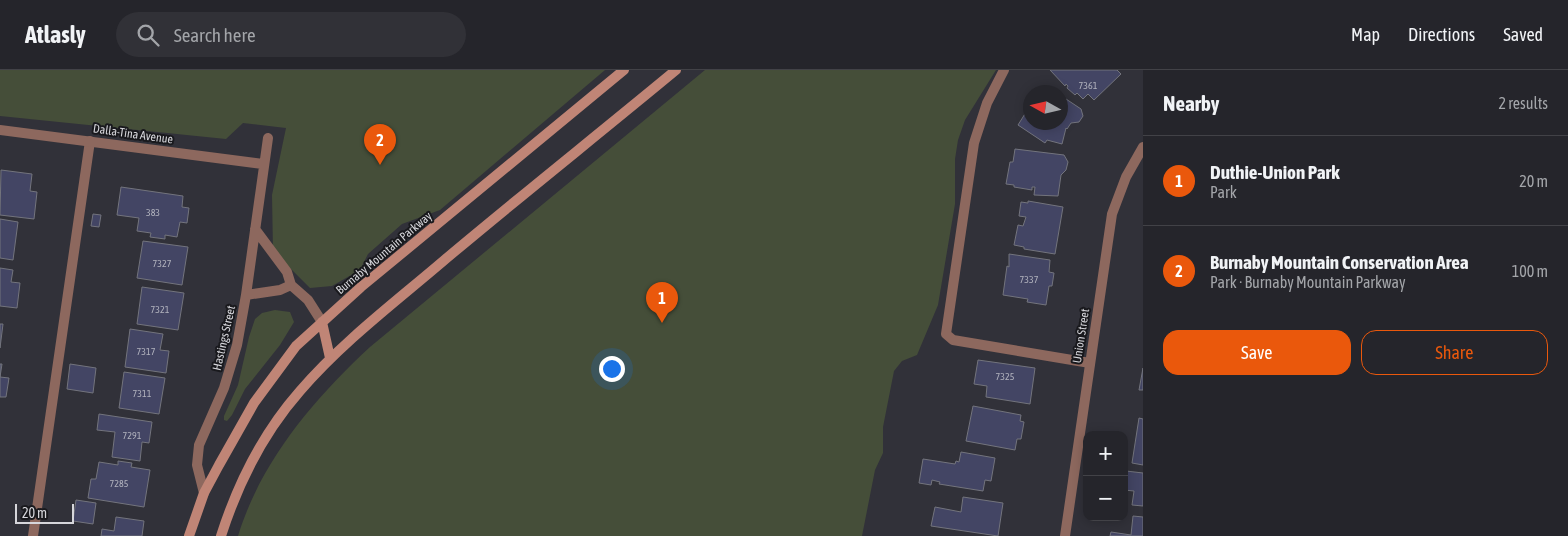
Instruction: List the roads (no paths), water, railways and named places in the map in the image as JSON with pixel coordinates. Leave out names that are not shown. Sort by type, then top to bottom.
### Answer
[{"type":"main road","name":"Burnaby Mountain Parkway","points":[[204,493],[254,403],[296,346],[369,281],[624,70]]},
{"type":"main road","points":[[222,536],[237,491],[271,429],[299,392],[330,358],[468,241],[676,70]]},
{"type":"main road","points":[[322,322],[330,358]]},
{"type":"main road","points":[[189,536],[204,493]]},
{"type":"street","points":[[1004,70],[987,103],[974,143],[946,334],[953,340],[1090,363]]},
{"type":"street","name":"Dalla-Tina Avenue","points":[[0,130],[263,164]]},
{"type":"street","name":"Hastings Street","points":[[204,493],[197,465],[199,444],[224,388],[236,345],[246,295],[268,138]]},
{"type":"street","points":[[33,536],[90,141]]},
{"type":"street","name":"Union Street","points":[[1065,536],[1112,214],[1126,177],[1143,147]]},
{"type":"street","points":[[255,229],[287,272],[291,285],[308,300],[322,322]]},
{"type":"street","points":[[246,295],[280,290],[291,285]]},
{"type":"place","name":"Burnaby Mountain Conservation Area","points":[[380,165]]},
{"type":"place","name":"Duthie-Union Park","points":[[662,323]]}]
